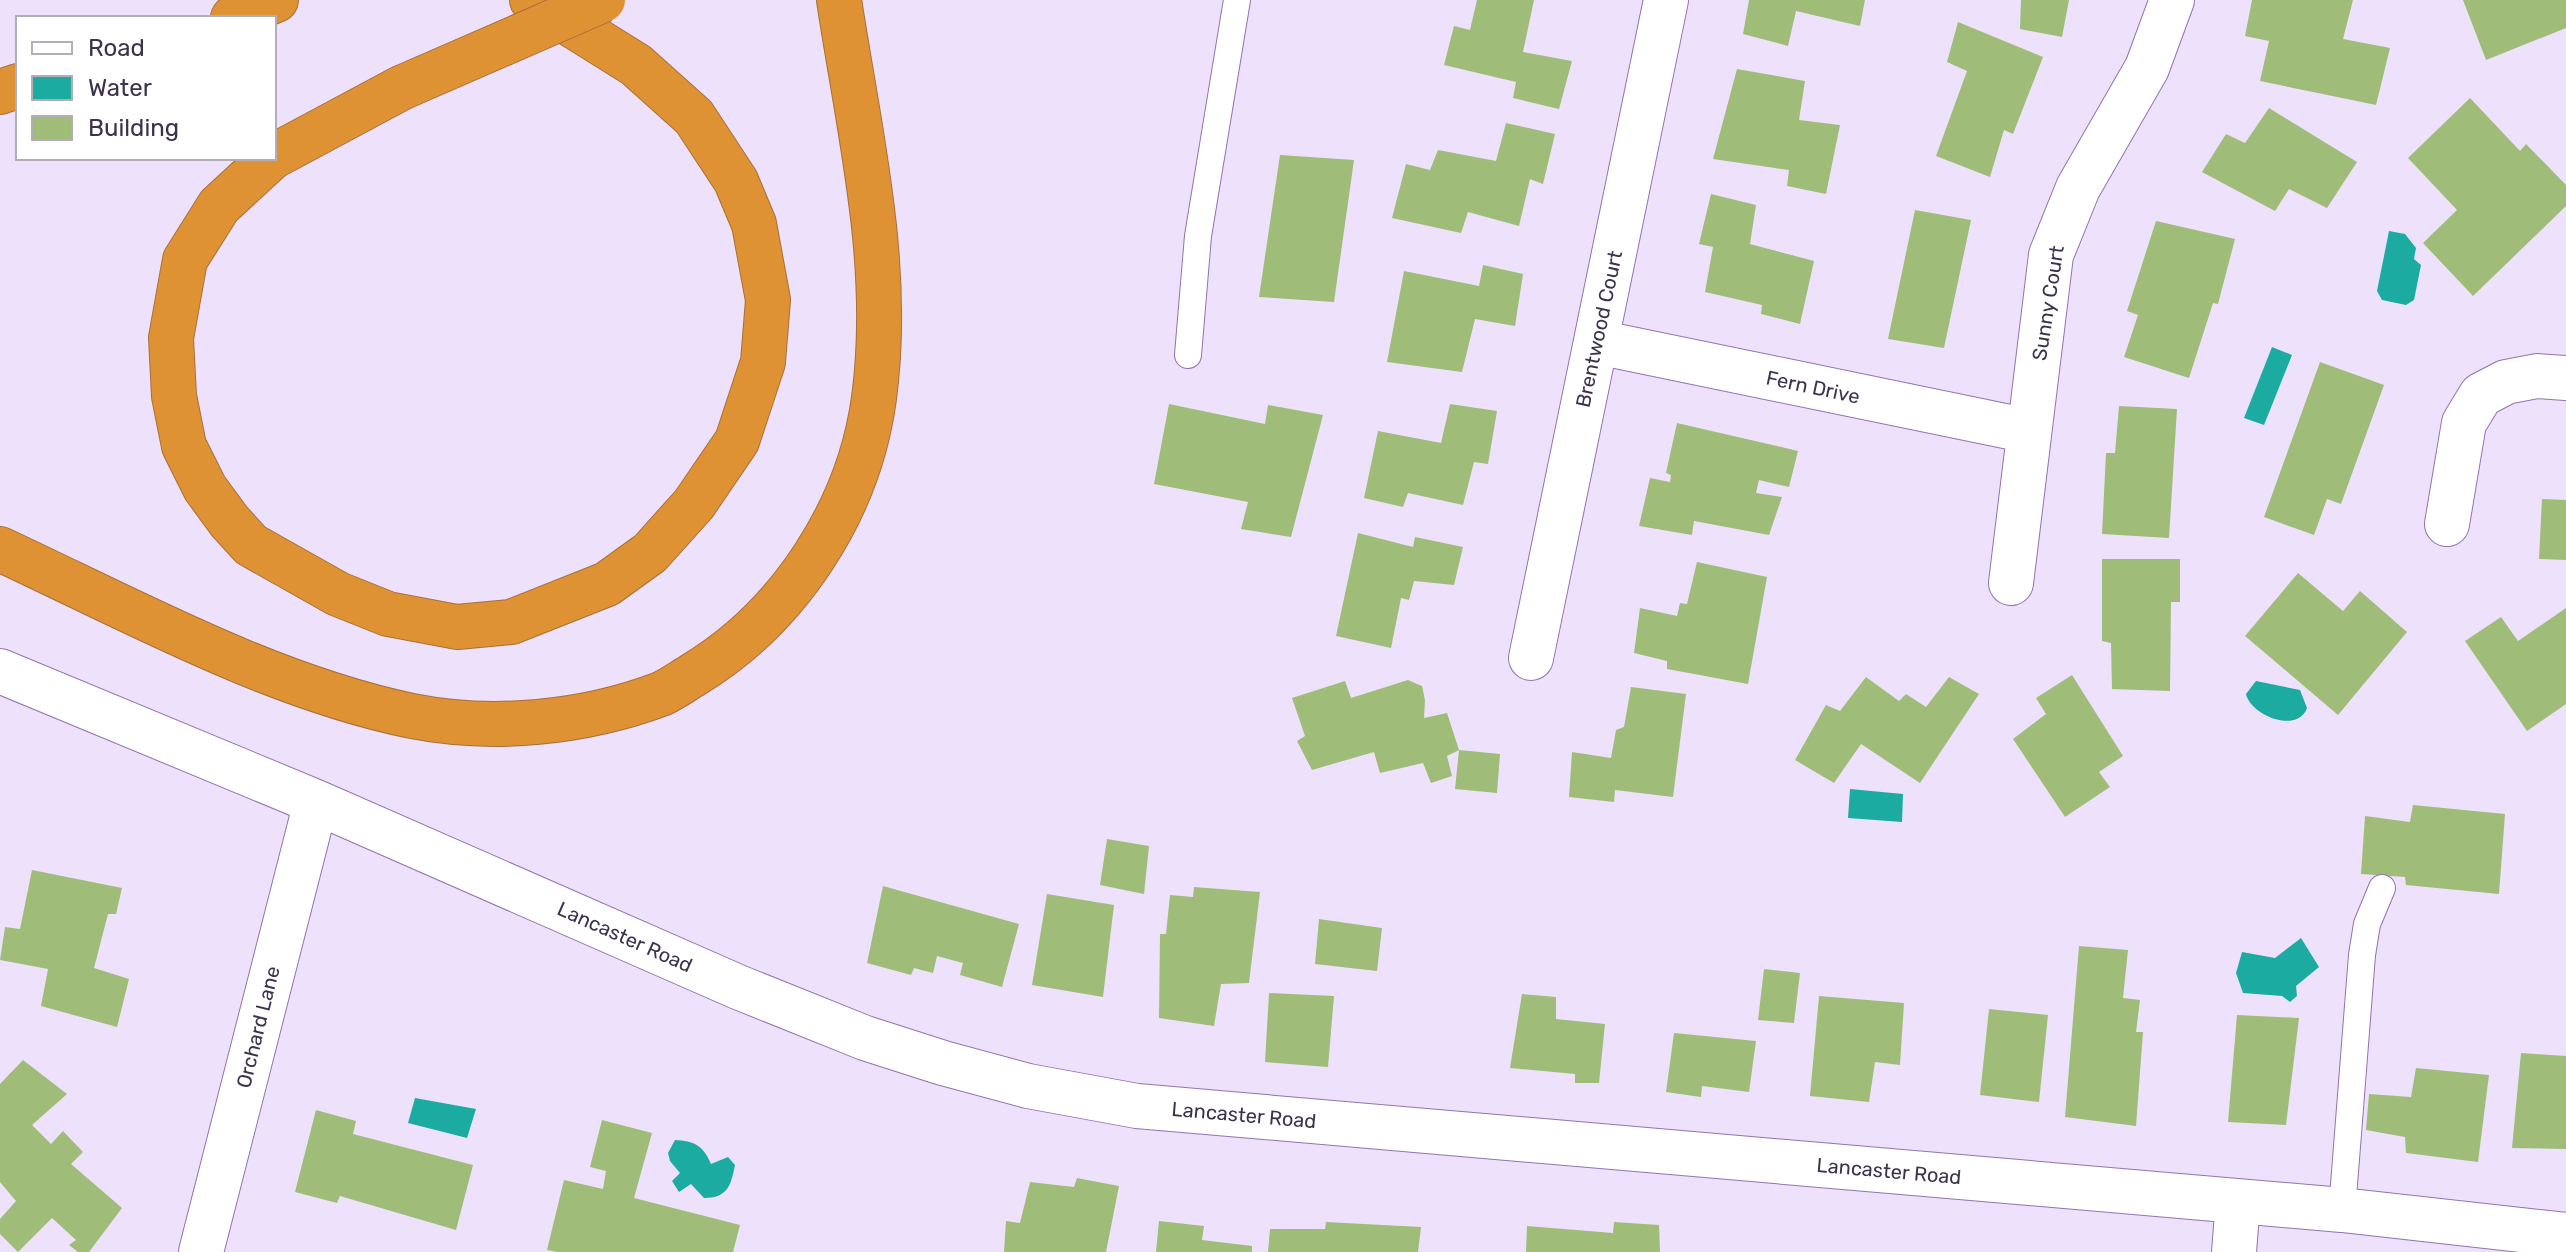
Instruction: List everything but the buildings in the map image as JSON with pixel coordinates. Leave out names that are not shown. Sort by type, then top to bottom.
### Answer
[{"type":"highway","points":[[238,16],[276,0]]},
{"type":"highway","points":[[269,160],[219,206],[185,260],[171,338],[174,396],[184,446],[205,488],[230,522],[251,545],[338,594],[388,614],[457,627],[511,622],[607,584],[650,553],[694,504],[737,441],[763,362],[768,300],[754,224],[736,181],[694,117],[636,65],[532,0]]},
{"type":"highway","points":[[276,155],[401,88],[603,0]]},
{"type":"highway","points":[[0,549],[257,668],[341,698],[415,716],[460,722],[506,723],[598,713],[664,693],[727,654],[780,602],[826,538],[857,472],[874,399],[878,321],[877,242],[839,0]]},
{"type":"street","name":"Brentwood Court","points":[[1531,658],[1666,0]]},
{"type":"street","name":"Sunny Court","points":[[2011,583],[2051,255],[2078,188],[2147,68],[2172,0]]},
{"type":"street","name":"Fern Drive","points":[[1597,342],[2029,431]]},
{"type":"street","points":[[2447,524],[2464,423],[2481,395],[2506,382],[2537,376],[2566,378]]},
{"type":"street","name":"Lancaster Road","points":[[0,671],[316,802],[738,987],[865,1038],[1028,1086],[1137,1106],[2342,1210],[2566,1235]]},
{"type":"street","name":"Orchard Lane","points":[[201,1252],[316,802]]},
{"type":"street","points":[[2234,1252],[2238,1201]]},
{"type":"lane","points":[[1188,355],[1198,236],[1237,0]]},
{"type":"lane","points":[[2342,1210],[2362,955],[2367,924],[2382,888]]},
{"type":"water","points":[[2389,231],[2405,234],[2416,248],[2414,259],[2421,265],[2414,300],[2406,305],[2382,300],[2377,291]]},
{"type":"water","points":[[2272,347],[2292,355],[2264,425],[2244,418]]},
{"type":"water","points":[[2256,681],[2300,690],[2307,708],[2302,716],[2285,721],[2256,709],[2246,694]]},
{"type":"water","points":[[1850,789],[1903,794],[1902,822],[1848,818]]},
{"type":"water","points":[[2301,938],[2319,967],[2296,986],[2297,996],[2290,1002],[2282,996],[2243,993],[2236,973],[2242,952],[2275,958]]},
{"type":"water","points":[[415,1098],[476,1109],[467,1138],[408,1123]]},
{"type":"water","points":[[675,1140],[697,1145],[711,1164],[728,1157],[735,1165],[730,1184],[723,1193],[704,1198],[691,1184],[679,1192],[672,1181],[680,1173],[670,1161],[668,1153]]}]
